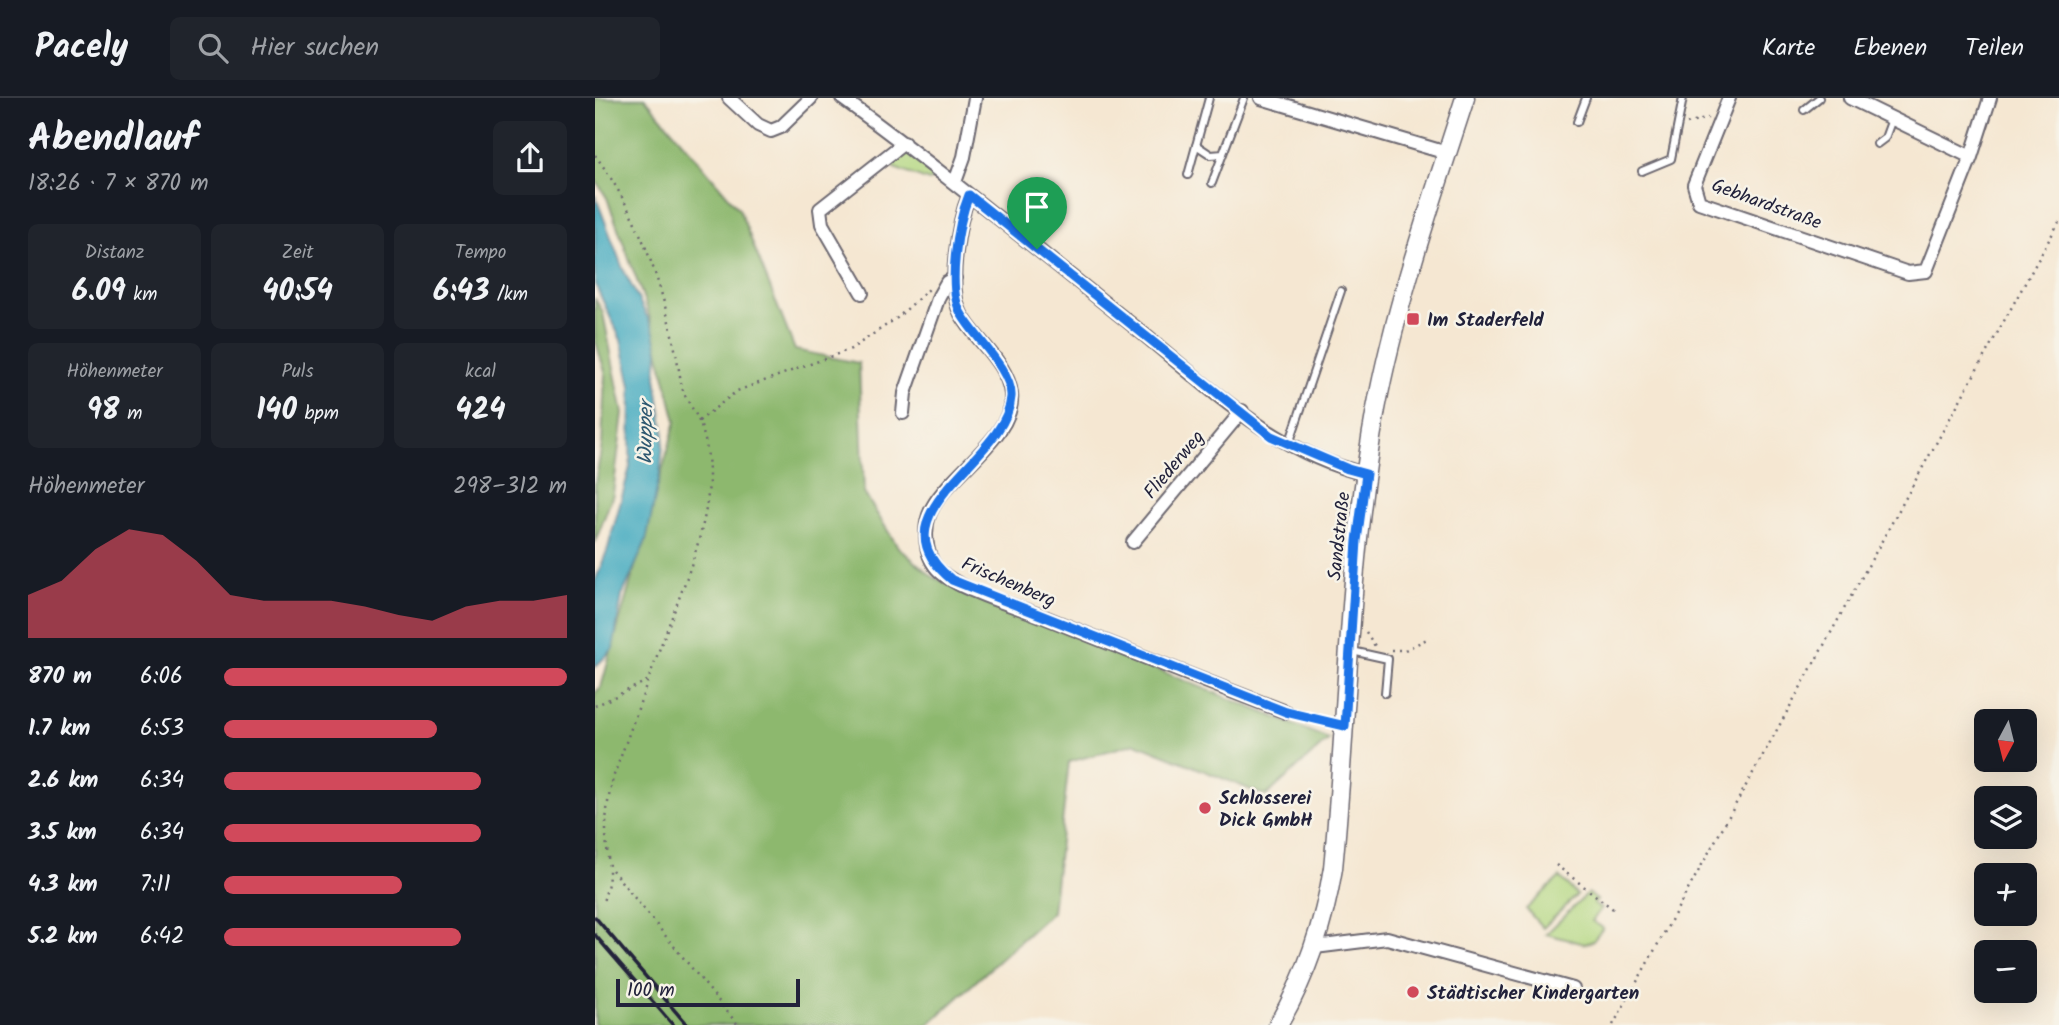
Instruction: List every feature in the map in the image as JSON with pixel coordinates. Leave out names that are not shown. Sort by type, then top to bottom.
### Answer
[{"type":"street","points":[[729,98],[758,125],[771,131],[781,127],[811,98]]},
{"type":"street","points":[[842,98],[955,182],[1288,446],[1366,474]]},
{"type":"street","points":[[955,182],[964,157],[975,98]]},
{"type":"street","points":[[1261,98],[1447,153]]},
{"type":"street","name":"Sandstraße","points":[[1278,1025],[1315,947],[1327,908],[1345,726],[1357,541],[1376,409],[1397,317],[1465,98]]},
{"type":"street","name":"Gebhardstraße","points":[[1730,98],[1694,185],[1699,202],[1908,273],[1926,271],[1971,158]]},
{"type":"street","points":[[1850,98],[1971,158],[1990,98]]},
{"type":"street","points":[[862,293],[822,224],[820,209],[904,143]]},
{"type":"street","name":"Frischenberg","points":[[969,195],[961,214],[955,299],[961,314],[1006,378],[1012,396],[1003,424],[933,507],[926,538],[935,566],[952,580],[1286,712]]},
{"type":"street","name":"Frischenberg","points":[[903,413],[905,393],[939,296],[947,282],[955,278]]},
{"type":"street","name":"Fliederweg","points":[[1133,542],[1242,411]]},
{"type":"street","points":[[1315,947],[1387,938],[1573,989]]},
{"type":"lane","points":[[1188,175],[1209,98]]},
{"type":"lane","points":[[1212,183],[1244,98]]},
{"type":"lane","points":[[1577,122],[1586,98]]},
{"type":"lane","points":[[1642,171],[1671,159],[1683,98]]},
{"type":"lane","points":[[1804,110],[1819,98]]},
{"type":"lane","points":[[1877,144],[1885,138],[1892,119]]},
{"type":"lane","points":[[1196,145],[1204,153],[1223,154]]},
{"type":"lane","points":[[1288,446],[1341,291]]},
{"type":"lane","points":[[1350,651],[1388,659],[1385,693]]},
{"type":"path","points":[[1678,126],[1724,113]]},
{"type":"path","points":[[595,155],[608,173],[650,254],[671,324],[683,399],[699,421],[706,443],[709,477],[706,503],[689,570],[614,775],[607,803],[605,832],[612,870],[602,904]]},
{"type":"path","points":[[1613,1025],[2059,222]]},
{"type":"path","points":[[699,421],[737,391],[851,349],[897,318],[933,285]]},
{"type":"path","points":[[1366,624],[1366,636],[1382,650],[1405,650],[1427,639]]},
{"type":"path","points":[[595,706],[649,680]]},
{"type":"path","points":[[1286,712],[1345,726]]},
{"type":"path","points":[[1556,865],[1617,912]]},
{"type":"path","points":[[612,870],[738,1025]]},
{"type":"green space","points":[[595,98],[645,98],[739,209],[795,350],[859,363],[864,493],[898,547],[933,577],[973,595],[1329,739],[1266,796],[1136,743],[1069,762],[1052,912],[928,1025],[595,1025],[595,693],[601,687],[676,421],[648,311],[607,198],[595,179]]},
{"type":"green space","points":[[907,150],[941,176],[929,181],[894,168],[890,160]]},
{"type":"green space","points":[[595,298],[603,313],[623,413],[613,494],[595,543],[595,484],[602,444],[605,372],[595,339]]},
{"type":"green space","points":[[1560,877],[1577,895],[1543,928],[1526,909]]},
{"type":"green space","points":[[1588,893],[1597,900],[1594,904],[1601,909],[1592,921],[1603,928],[1593,941],[1585,944],[1546,934]]},
{"type":"water","name":"Wupper","points":[[595,195],[623,269],[653,328],[658,351],[656,377],[664,434],[660,474],[646,541],[622,596],[613,649],[595,667],[595,582],[608,548],[630,467],[631,386],[621,340],[595,284]]},
{"type":"railway","points":[[595,917],[687,1025]]},
{"type":"railway","points":[[595,935],[673,1025]]},
{"type":"place","name":"Im Staderfeld","points":[[1413,319]]},
{"type":"place","name":"Schlosserei Dick GmbH","points":[[1205,808]]},
{"type":"place","name":"Städtischer Kindergarten","points":[[1413,992]]},
{"type":"route","points":[[969,195],[1037,249],[1271,436],[1288,446],[1366,474],[1357,541],[1345,726],[1286,712],[1196,678],[952,580],[935,566],[926,538],[927,523],[933,507],[1003,424],[1012,396],[1006,378],[961,314],[955,299],[961,214],[969,195]]}]
